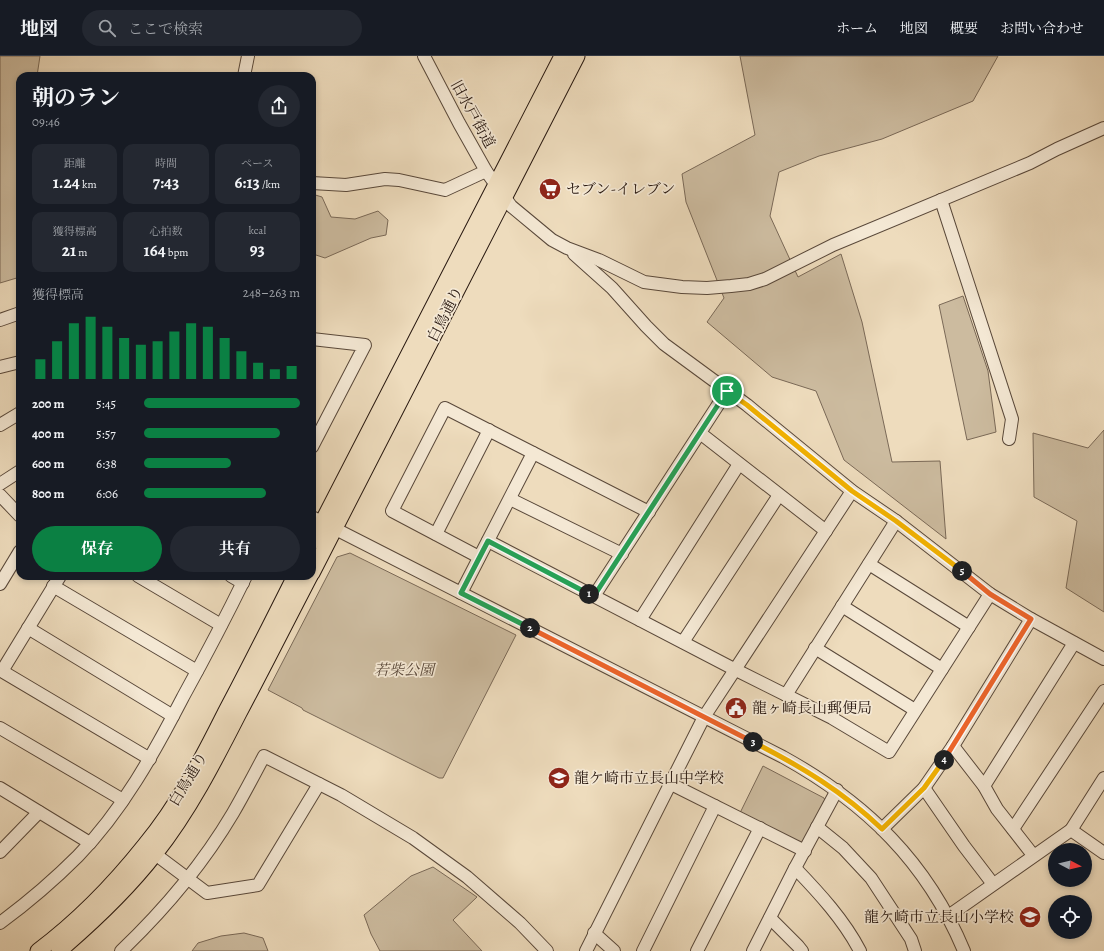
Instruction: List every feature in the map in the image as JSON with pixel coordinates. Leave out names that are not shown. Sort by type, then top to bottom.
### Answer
[{"type":"main road","name":"白鳥通り","points":[[500,192],[562,56]]},
{"type":"main road","name":"白鳥通り","points":[[316,535],[500,192],[577,56]]},
{"type":"main road","name":"白鳥通り","points":[[316,554],[323,522]]},
{"type":"main road","name":"白鳥通り","points":[[38,951],[75,920],[120,874],[150,850],[200,762],[293,580]]},
{"type":"main road","name":"白鳥通り","points":[[59,951],[106,909],[150,850],[190,803],[208,773],[308,580]]},
{"type":"street","points":[[245,72],[248,56]]},
{"type":"street","name":"旧水戸街道","points":[[424,56],[458,123],[500,192],[521,216],[552,240],[567,248]]},
{"type":"street","points":[[567,248],[599,260],[644,282],[682,287],[707,288],[749,284],[765,279],[833,245],[1030,163],[1104,128]]},
{"type":"street","points":[[316,183],[346,185],[385,180],[400,180],[445,190],[486,171]]},
{"type":"street","points":[[941,200],[1012,419],[1010,439]]},
{"type":"street","points":[[567,248],[612,288],[664,344],[747,405],[852,491],[896,521],[990,594],[1031,619],[1104,659]]},
{"type":"street","points":[[0,320],[16,314]]},
{"type":"street","points":[[316,339],[365,344],[316,439]]},
{"type":"street","points":[[0,367],[16,363]]},
{"type":"street","points":[[594,596],[727,391]]},
{"type":"street","points":[[479,557],[392,511],[445,408],[649,512]]},
{"type":"street","points":[[0,425],[16,415]]},
{"type":"street","points":[[436,534],[489,430]]},
{"type":"street","points":[[700,433],[826,531]]},
{"type":"street","points":[[461,593],[533,453]]},
{"type":"street","points":[[640,620],[740,464]]},
{"type":"street","points":[[0,484],[16,474]]},
{"type":"street","points":[[586,951],[704,717],[852,491]]},
{"type":"street","points":[[683,642],[779,495]]},
{"type":"street","points":[[0,496],[16,512]]},
{"type":"street","points":[[510,499],[622,554]]},
{"type":"street","points":[[786,695],[896,521]]},
{"type":"street","points":[[323,522],[783,757],[837,790],[858,806],[907,854],[948,917],[964,951]]},
{"type":"street","points":[[488,541],[734,669],[832,718],[888,752],[990,594]]},
{"type":"street","points":[[0,584],[16,558]]},
{"type":"street","points":[[869,564],[969,627]]},
{"type":"street","points":[[145,580],[221,625]]},
{"type":"street","points":[[0,924],[37,894],[78,856],[90,843],[123,800],[150,759],[244,580]]},
{"type":"street","points":[[150,759],[1,670],[56,581],[197,671]]},
{"type":"street","points":[[842,606],[942,669]]},
{"type":"street","points":[[882,829],[924,788],[953,746],[1031,619]]},
{"type":"street","points":[[28,628],[173,716]]},
{"type":"street","points":[[984,786],[1074,643]]},
{"type":"street","points":[[816,648],[916,710]]},
{"type":"street","points":[[1012,829],[1104,691]]},
{"type":"street","points":[[0,728],[123,800]]},
{"type":"street","points":[[953,746],[984,786],[997,809],[1034,855]]},
{"type":"street","points":[[122,951],[146,926],[187,878],[214,841],[233,813],[264,756],[341,795],[413,838],[467,877],[520,923],[547,951]]},
{"type":"street","points":[[948,917],[1071,830],[1104,778]]},
{"type":"street","points":[[150,850],[207,893],[258,885],[319,784]]},
{"type":"street","points":[[670,784],[805,851]]},
{"type":"street","points":[[0,788],[90,843]]},
{"type":"street","points":[[924,788],[964,846],[993,884]]},
{"type":"street","points":[[753,951],[837,790]]},
{"type":"street","points":[[643,951],[715,806]]},
{"type":"street","points":[[0,852],[39,812]]},
{"type":"street","points":[[817,827],[843,848],[871,878],[911,940],[915,951]]},
{"type":"street","points":[[697,951],[760,828]]},
{"type":"street","points":[[1071,830],[1104,853]]},
{"type":"street","points":[[795,868],[837,914],[860,951]]},
{"type":"street","points":[[770,918],[802,951]]},
{"type":"street","points":[[594,933],[614,951]]},
{"type":"green space","points":[[0,56],[40,56],[38,72],[16,72],[16,278],[0,283]]},
{"type":"green space","points":[[740,56],[998,56],[973,101],[882,139],[819,156],[779,172],[770,216],[798,277],[841,254],[862,322],[892,462],[940,461],[946,539],[844,460],[816,391],[772,377],[707,322],[724,298],[686,202],[682,174],[755,135]]},
{"type":"green space","points":[[316,195],[322,197],[331,217],[355,219],[378,211],[388,220],[386,235],[371,238],[325,258],[316,255]]},
{"type":"green space","points":[[963,296],[988,371],[996,432],[967,440],[939,305]]},
{"type":"green space","points":[[1104,430],[1104,612],[1066,588],[1077,521],[1034,497],[1033,433],[1088,448]]},
{"type":"green space","name":"若柴公園","points":[[350,553],[516,635],[443,778],[439,778],[303,710],[302,708],[268,690],[337,557]]},
{"type":"green space","points":[[763,766],[824,798],[826,803],[804,848],[739,815]]},
{"type":"green space","points":[[433,867],[477,897],[453,920],[482,951],[380,951],[371,934],[364,915],[411,876]]},
{"type":"green space","points":[[244,933],[263,938],[268,951],[192,951],[198,943],[221,936]]},
{"type":"place","name":"セブン-イレブン","points":[[550,189]]},
{"type":"place","name":"龍ヶ崎長山郵便局","points":[[736,708]]},
{"type":"place","name":"龍ケ崎市立長山中学校","points":[[559,778]]},
{"type":"place","name":"龍ケ崎市立長山小学校","points":[[1030,917]]},
{"type":"route","points":[[727,391],[747,405],[852,491],[896,521],[990,594],[1031,619],[953,746],[924,788],[882,829],[858,806],[837,790],[783,757],[461,593],[488,541],[594,596],[727,391]]}]
